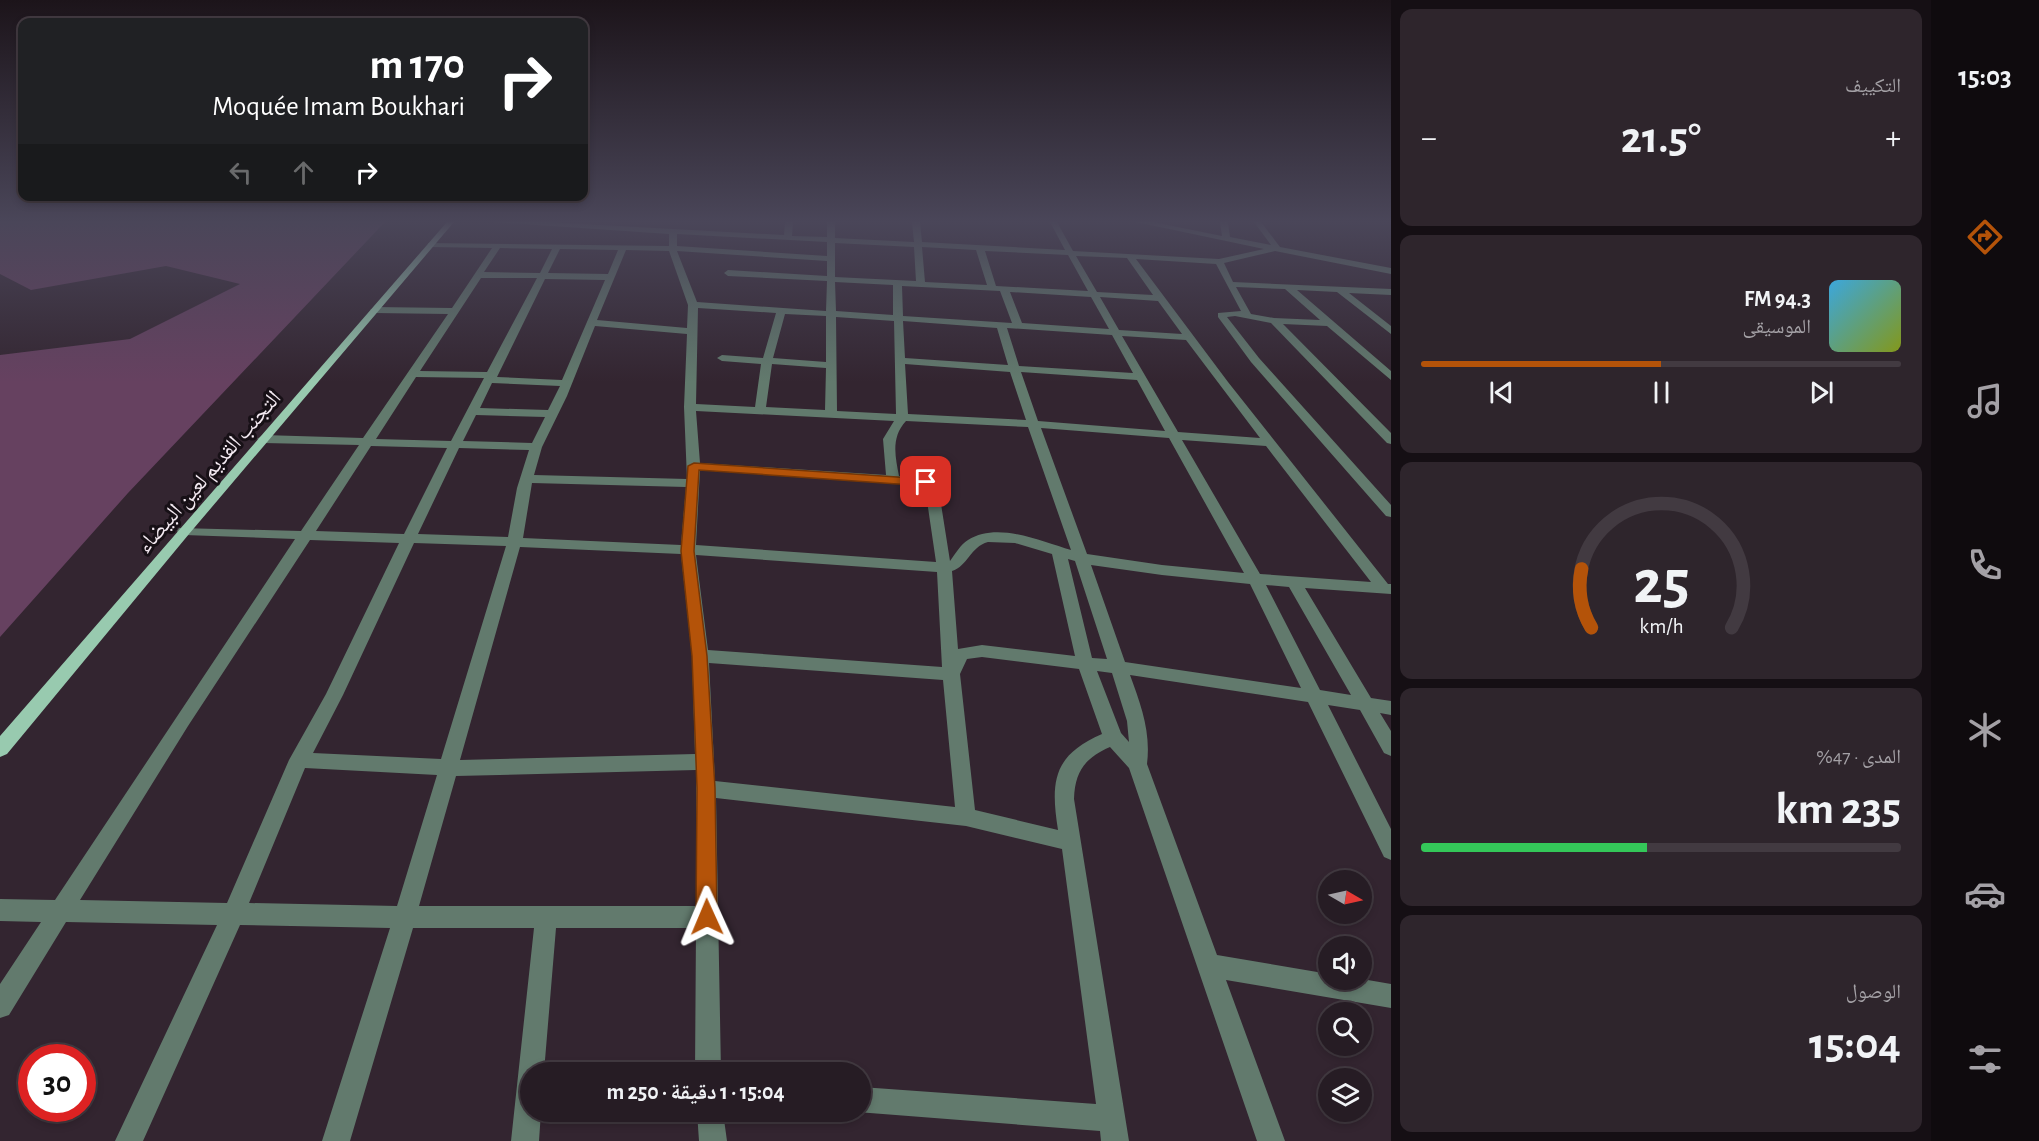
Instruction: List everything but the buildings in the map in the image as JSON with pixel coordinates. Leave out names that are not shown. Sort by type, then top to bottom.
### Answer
[{"type":"main road","name":"التجنب القديم لعين البيضاء","points":[[0,749],[405,275]]},
{"type":"street","points":[[0,1006],[62,913],[176,731],[479,275]]},
{"type":"street","points":[[336,1141],[405,917],[515,540],[536,447],[566,383],[610,277],[487,275]]},
{"type":"street","points":[[682,275],[693,305],[690,406],[693,474],[688,551],[700,656],[706,788],[708,1062]]},
{"type":"street","points":[[766,275],[1160,298]]},
{"type":"street","points":[[830,275],[831,413]]},
{"type":"street","points":[[920,275],[921,284]]},
{"type":"street","points":[[988,275],[992,288]]},
{"type":"street","points":[[1081,275],[1255,579],[1391,850]]},
{"type":"street","points":[[1143,275],[1271,443],[1388,589]]},
{"type":"street","points":[[1226,275],[1247,314]]},
{"type":"street","points":[[129,1141],[233,915],[299,760],[334,694],[454,445],[542,277]]},
{"type":"street","points":[[897,283],[902,419]]},
{"type":"street","points":[[1230,284],[1391,292]]},
{"type":"street","points":[[1288,287],[1391,377]]},
{"type":"street","points":[[1004,289],[1018,326]]},
{"type":"street","points":[[1340,290],[1391,331]]},
{"type":"street","points":[[693,305],[1189,337]]},
{"type":"street","points":[[375,310],[455,312]]},
{"type":"street","points":[[760,410],[767,361],[781,312]]},
{"type":"street","points":[[1330,323],[1274,321],[1227,312],[1221,315],[1255,360],[1391,513]]},
{"type":"street","points":[[1274,321],[1391,440]]},
{"type":"street","points":[[591,323],[630,325],[662,331],[692,331]]},
{"type":"street","points":[[1001,325],[1014,369],[1084,558],[1118,667],[1138,741],[1137,764]]},
{"type":"street","points":[[722,358],[829,365]]},
{"type":"street","points":[[900,362],[1140,377]]},
{"type":"street","points":[[414,374],[566,383]]},
{"type":"street","points":[[690,406],[902,419],[1034,424],[1271,443]]},
{"type":"street","points":[[473,411],[552,414]]},
{"type":"street","points":[[893,480],[889,440],[893,426],[902,419]]},
{"type":"street","points":[[263,439],[536,447]]},
{"type":"street","points":[[528,479],[693,474],[893,480],[931,485],[944,568],[951,674],[966,817]]},
{"type":"street","points":[[184,531],[515,540],[688,551],[820,556],[944,568],[955,566],[967,546],[989,538],[1036,541],[1084,558],[1255,579],[1388,589]]},
{"type":"street","points":[[1058,550],[1085,663],[1113,737],[1137,764],[1270,1141]]},
{"type":"street","points":[[1294,582],[1368,705],[1391,748]]},
{"type":"street","points":[[951,674],[961,654],[970,651],[1118,667],[1391,708]]},
{"type":"street","points":[[700,656],[951,674]]},
{"type":"street","points":[[871,1101],[1112,1130],[1067,819],[1065,779],[1075,759],[1088,749],[1113,737]]},
{"type":"street","points":[[299,760],[448,768],[583,767],[704,762]]},
{"type":"street","points":[[706,788],[966,817],[1071,842]]},
{"type":"street","points":[[0,910],[62,913],[405,917],[707,917]]},
{"type":"street","points":[[532,1062],[546,917]]},
{"type":"street","points":[[1210,966],[1391,996]]},
{"type":"street","points":[[525,1141],[527,1122]]},
{"type":"street","points":[[711,1122],[713,1141]]},
{"type":"shaded area","points":[[2,275],[114,275],[31,290]]},
{"type":"shaded area","points":[[204,275],[335,275],[128,493],[0,637],[0,355],[130,339],[240,284]]},
{"type":"route","points":[[707,917],[706,788],[700,656],[688,551],[694,466],[926,482]]}]
